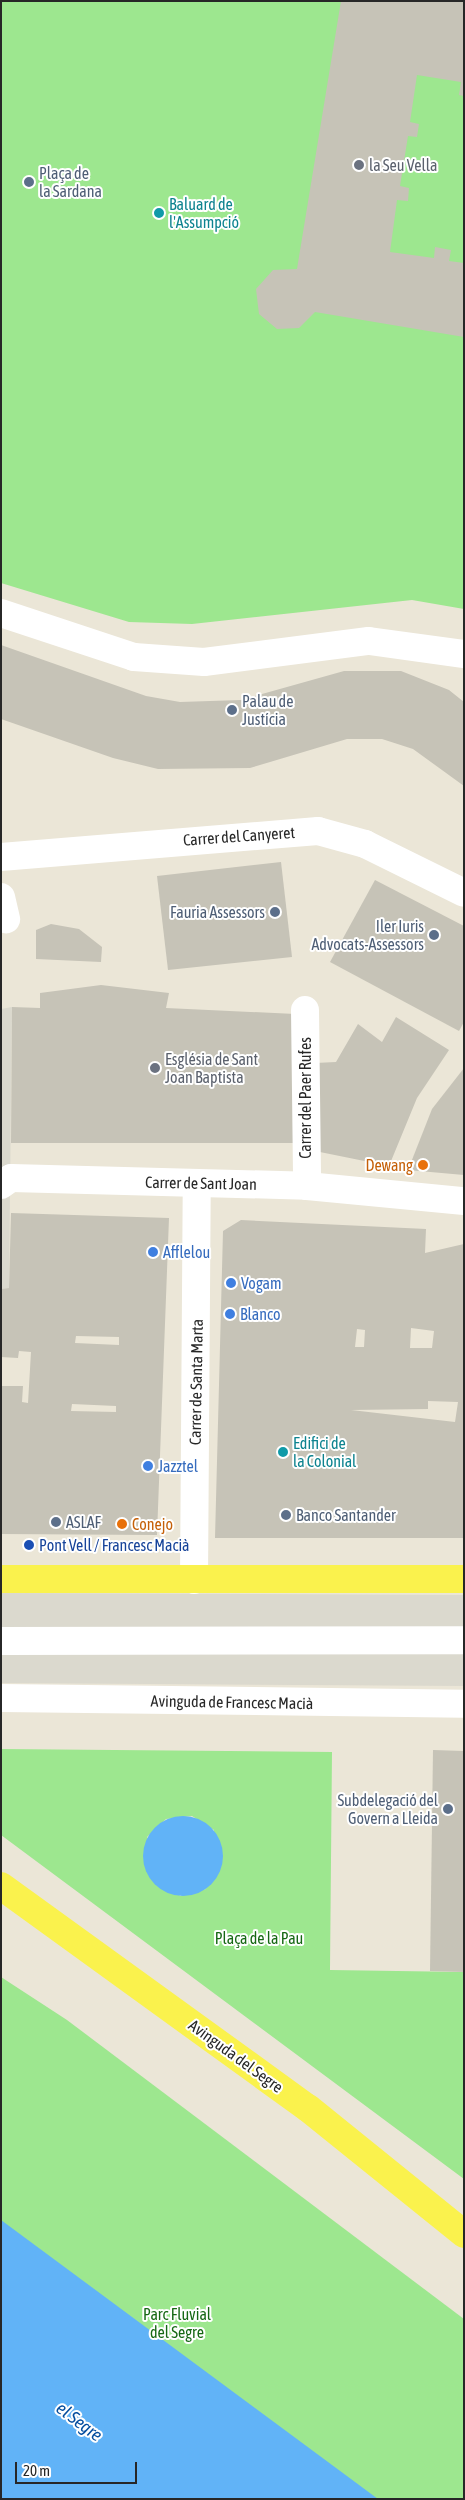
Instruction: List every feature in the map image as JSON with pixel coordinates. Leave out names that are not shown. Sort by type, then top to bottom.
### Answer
[{"type":"main road","points":[[1,1579],[464,1579]]},
{"type":"main road","name":"Avinguda del Segre","points":[[1,1886],[308,2108],[464,2234]]},
{"type":"street","points":[[1,613],[134,657],[204,662],[369,642],[464,654]]},
{"type":"street","name":"Carrer del Canyeret","points":[[1,857],[318,831],[365,844],[464,893]]},
{"type":"street","name":"Carrer del Paer Rufes","points":[[305,1010],[307,1186]]},
{"type":"street","name":"Carrer de Sant Joan","points":[[6,1182],[307,1186],[390,1192],[464,1201]]},
{"type":"street","name":"Carrer de Santa Marta","points":[[194,1580],[197,1184]]},
{"type":"street","points":[[1,1641],[464,1640]]},
{"type":"street","name":"Avinguda de Francesc Macià","points":[[1,1698],[464,1704]]},
{"type":"green space","name":"la Seu Vella","points":[[1,1],[464,1],[464,609],[412,600],[192,624],[129,622],[1,583]]},
{"type":"green space","name":"Plaça de la Pau","points":[[1,1749],[332,1752],[330,1970],[464,1972],[464,2179],[1,1835]],"holes":[[[192,1816],[214,1830],[206,1889],[180,1896],[147,1837],[166,1819]]]},
{"type":"green space","name":"Parc Fluvial del Segre","points":[[1,1977],[67,2020],[464,2319],[464,2499],[1,2499]]},
{"type":"shaded area","points":[[12,1007],[9,1288],[1,1289],[1,1009]]},
{"type":"shaded area","points":[[1,1593],[464,1595],[464,1686],[1,1683]]},
{"type":"water","points":[[183,1816],[198,1819],[211,1828],[220,1841],[223,1856],[220,1871],[211,1884],[198,1893],[183,1896],[168,1893],[155,1884],[146,1871],[143,1856],[146,1841],[155,1828],[168,1819]]},
{"type":"water","name":"el Segre","points":[[1,2220],[378,2499],[1,2499]]},
{"type":"building","name":"la Seu Vella","points":[[341,1],[464,1],[464,96],[459,95],[461,82],[417,75],[410,122],[419,124],[417,137],[408,136],[400,186],[409,188],[408,201],[397,200],[390,252],[434,258],[435,247],[451,250],[449,261],[464,263],[464,337],[315,312],[299,328],[277,329],[259,314],[256,289],[273,270],[297,269]]},
{"type":"building","name":"Palau de Justícia","points":[[1,645],[146,696],[180,702],[241,700],[344,671],[401,671],[449,690],[464,702],[464,786],[413,749],[382,739],[347,739],[250,768],[158,769],[113,758],[1,719]]},
{"type":"building","points":[[281,862],[292,957],[168,970],[157,876]]},
{"type":"building","points":[[375,880],[464,926],[464,1022],[459,1031],[330,962]]},
{"type":"building","points":[[51,924],[79,929],[102,947],[101,962],[36,959],[36,930]]},
{"type":"building","name":"Església de Sant Joan Baptista","points":[[101,985],[169,993],[166,1008],[295,1014],[297,1143],[11,1143],[12,1007],[40,1008],[40,993]]},
{"type":"building","points":[[396,1017],[449,1050],[417,1098],[389,1166],[315,1151],[315,1063],[336,1062],[358,1024],[382,1042]]},
{"type":"building","points":[[464,1068],[464,1175],[408,1170],[432,1109]]},
{"type":"building","points":[[11,1213],[169,1218],[157,1535],[1,1534],[1,1386],[23,1386],[22,1402],[28,1403],[31,1352],[19,1351],[18,1358],[1,1357],[1,1289],[9,1288]],"holes":[[[76,1336],[119,1337],[119,1345],[75,1343]],[[72,1404],[116,1406],[116,1412],[71,1411]]]},
{"type":"building","points":[[241,1220],[426,1229],[425,1253],[464,1244],[464,1538],[215,1538],[223,1231]],"holes":[[[411,1328],[434,1331],[432,1348],[410,1348]],[[357,1329],[365,1330],[364,1347],[355,1347]],[[428,1401],[458,1402],[455,1422],[351,1410],[428,1409]]]},
{"type":"building","name":"Subdelegació del Govern a Lleida","points":[[433,1750],[464,1751],[464,1972],[430,1971]]},
{"type":"place","name":"la Seu Vella","points":[[359,165]]},
{"type":"place","name":"Plaça de la Sardana","points":[[29,182]]},
{"type":"place","name":"Baluard de l'Assumpció","points":[[159,213]]},
{"type":"place","name":"Palau de Justícia","points":[[232,710]]},
{"type":"place","name":"Fauria Assessors","points":[[275,912]]},
{"type":"place","name":"Iler Iuris Advocats-Assessors","points":[[434,935]]},
{"type":"place","name":"Església de Sant Joan Baptista","points":[[155,1068]]},
{"type":"place","name":"Dewang","points":[[423,1165]]},
{"type":"place","name":"Afflelou","points":[[153,1252]]},
{"type":"place","name":"Vogam","points":[[231,1283]]},
{"type":"place","name":"Blanco","points":[[230,1314]]},
{"type":"place","name":"Edifici de la Colonial","points":[[283,1452]]},
{"type":"place","name":"Jazztel","points":[[148,1466]]},
{"type":"place","name":"Banco Santander","points":[[286,1515]]},
{"type":"place","name":"ASLAF","points":[[56,1522]]},
{"type":"place","name":"Conejo","points":[[122,1524]]},
{"type":"place","name":"Pont Vell / Francesc Macià","points":[[29,1545]]},
{"type":"place","name":"Subdelegació del Govern a Lleida","points":[[448,1809]]}]
